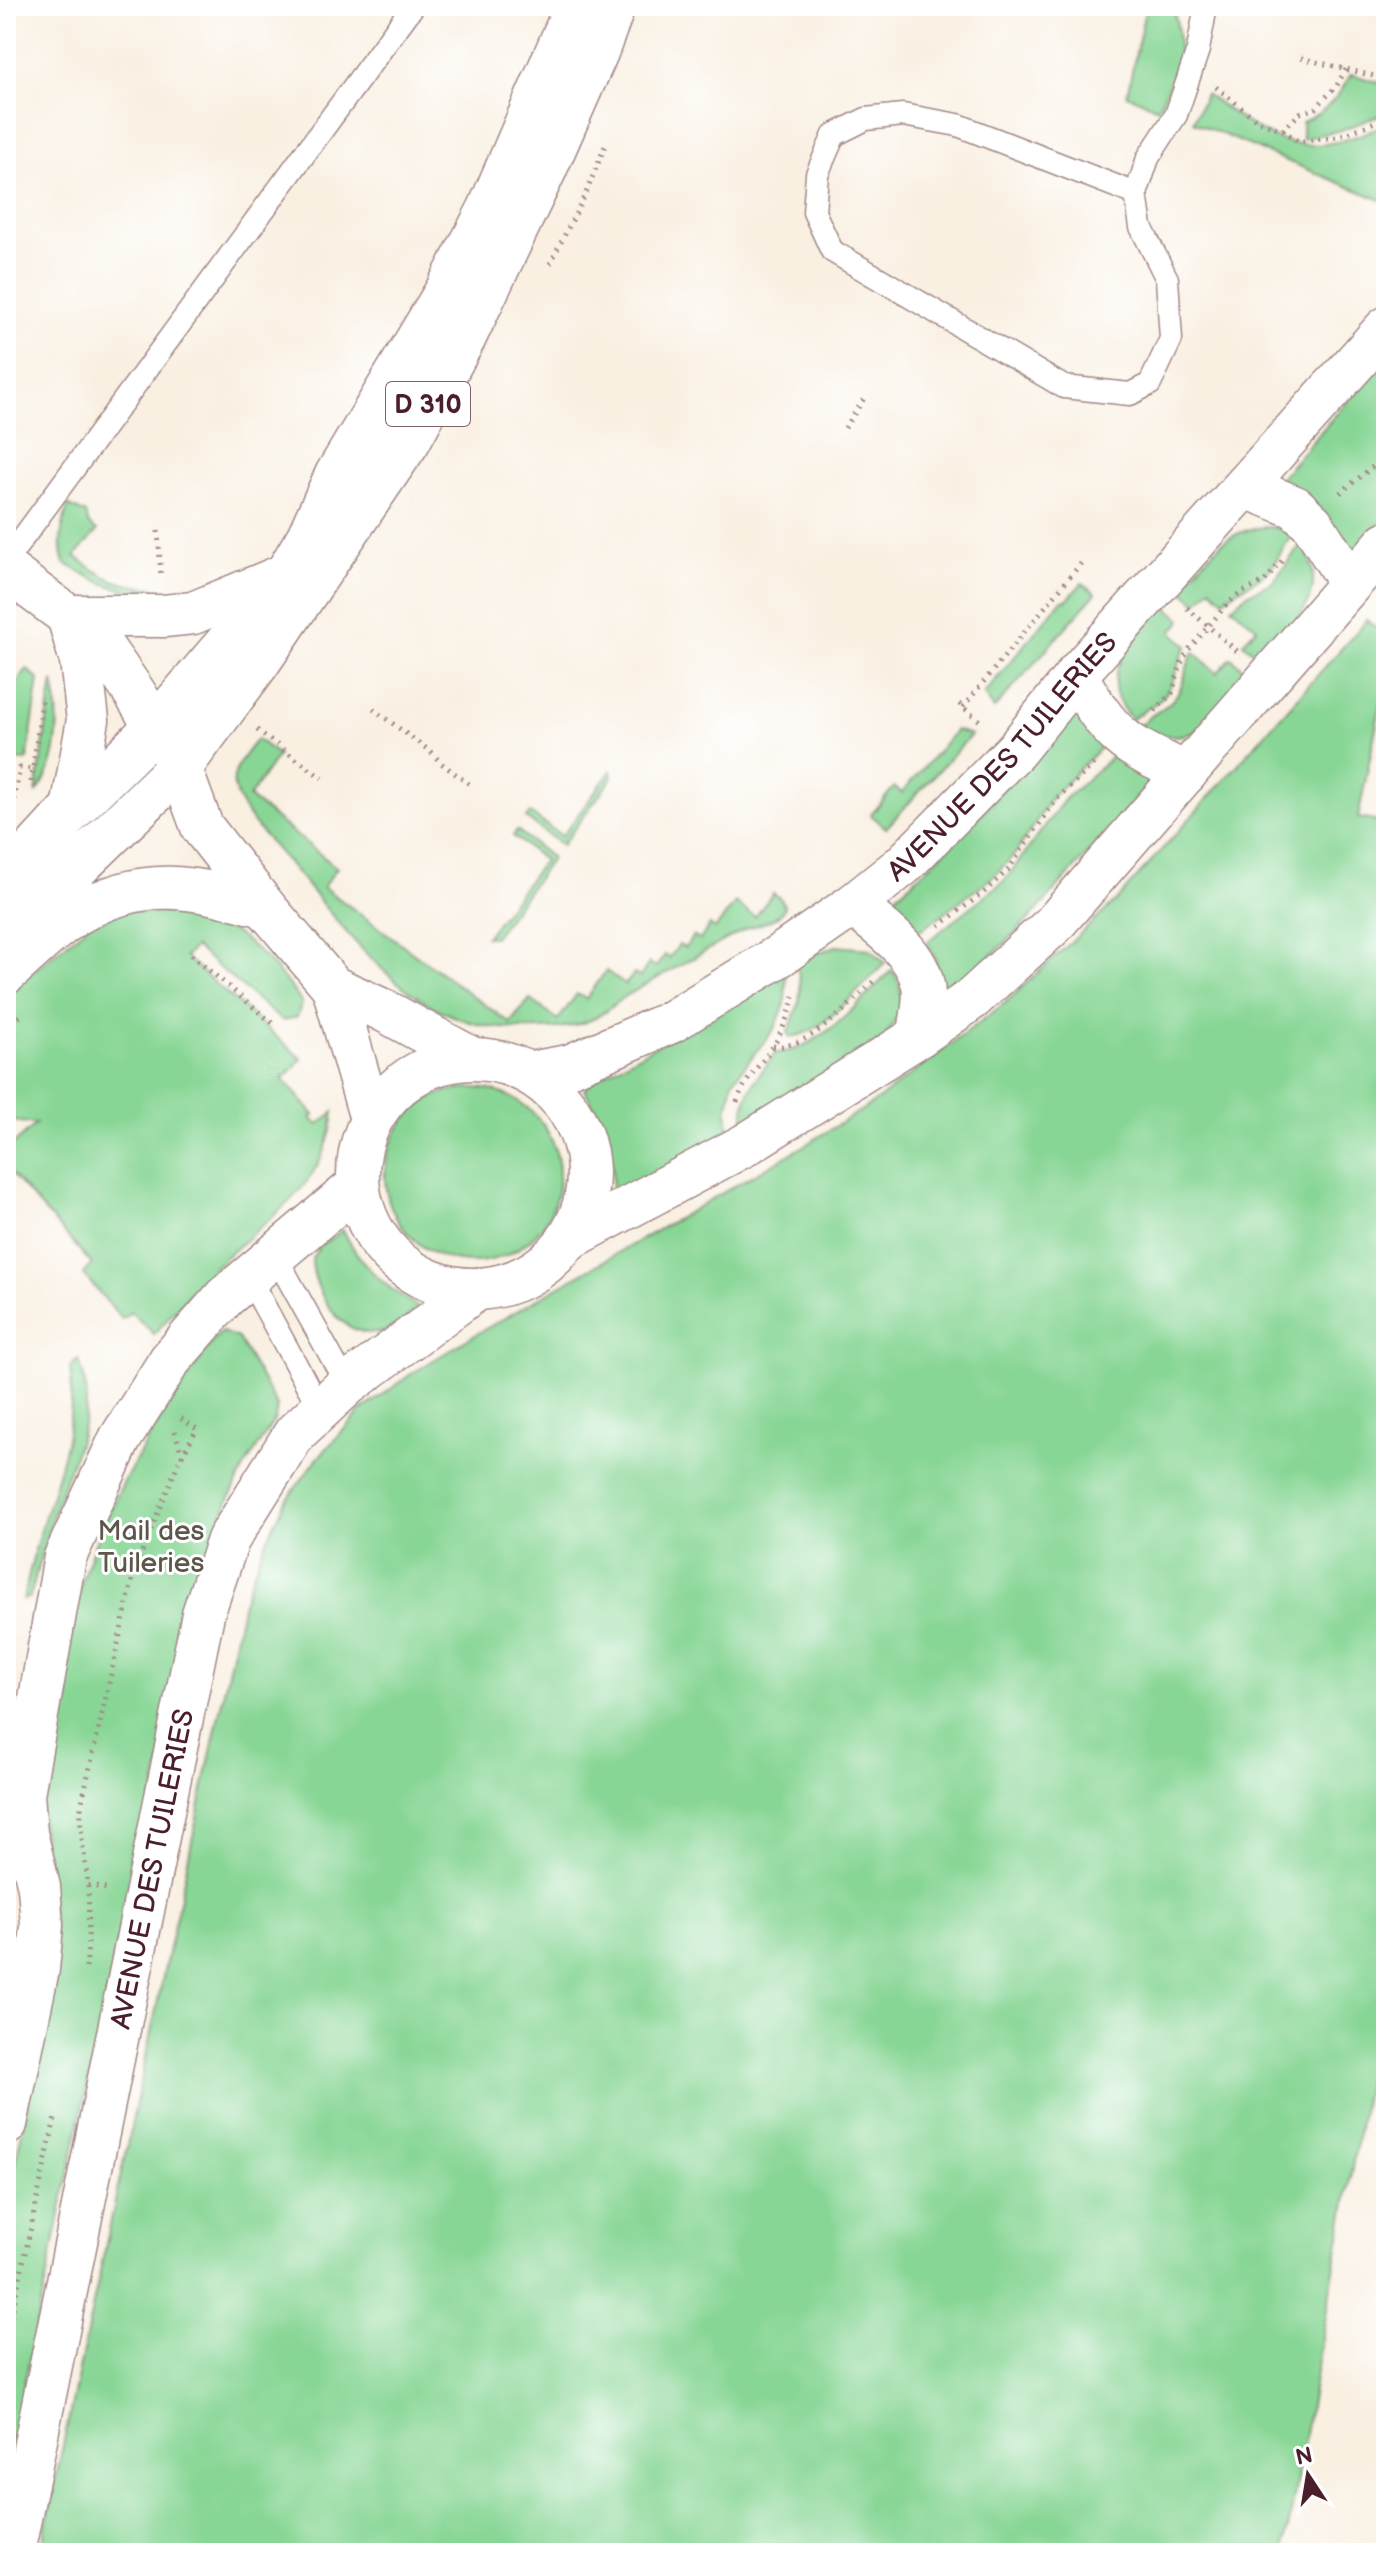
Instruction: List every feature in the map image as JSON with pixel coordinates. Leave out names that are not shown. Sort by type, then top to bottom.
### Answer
[{"type":"main road","name":"D 310","points":[[6,881],[72,809],[155,728],[287,574],[309,537],[337,475],[449,288],[490,209],[577,6]]},
{"type":"main road","name":"D 310","points":[[6,935],[180,767],[258,662],[408,441],[464,337],[545,168],[613,6]]},
{"type":"street","name":"AVENUE DES TUILERIES","points":[[530,1073],[569,1066],[671,1022],[782,954],[853,905],[903,865],[1016,750],[1076,675],[1386,328]]},
{"type":"street","points":[[1246,487],[1295,507],[1312,523],[1350,583]]},
{"type":"street","points":[[567,1240],[745,1145],[919,1036],[973,998],[1031,947],[1386,543]]},
{"type":"street","points":[[6,570],[68,616],[102,646],[180,767],[202,827],[333,987],[371,1119]]},
{"type":"street","points":[[68,616],[193,613],[287,574]]},
{"type":"street","points":[[68,616],[81,661],[88,720],[72,809]]},
{"type":"street","points":[[1076,675],[1099,716],[1121,739],[1186,773]]},
{"type":"street","points":[[6,973],[77,914],[113,898],[154,886],[201,889],[264,906]]},
{"type":"street","points":[[853,905],[907,952],[918,969],[924,988],[919,1036]]},
{"type":"street","points":[[333,987],[385,1011],[471,1058]]},
{"type":"street","points":[[471,1058],[502,1061],[530,1073],[560,1097],[580,1130],[589,1167],[584,1205],[567,1240],[543,1265],[512,1282],[477,1289],[448,1287],[421,1277],[396,1261],[378,1240],[364,1214],[357,1186],[359,1152],[371,1119],[389,1094],[413,1075],[440,1063],[471,1058]]},
{"type":"street","points":[[6,2124],[38,1969],[42,1925],[39,1887],[26,1833],[23,1794],[65,1557],[120,1439],[164,1369],[225,1297],[357,1186]]},
{"type":"street","name":"AVENUE DES TUILERIES","points":[[13,2553],[203,1614],[228,1540],[295,1433],[334,1397],[477,1289]]},
{"type":"lane","points":[[6,561],[413,6]]},
{"type":"lane","points":[[1136,194],[958,125],[903,115],[866,119],[834,135],[817,174],[814,212],[832,251],[1064,387],[1130,394],[1150,384],[1171,339],[1167,279],[1141,227],[1136,194],[1148,158],[1176,115],[1198,50],[1206,6]]},
{"type":"lane","points":[[262,1267],[334,1397]]},
{"type":"lane","points":[[262,1267],[334,1397]]},
{"type":"path","points":[[1301,58],[1386,79]]},
{"type":"path","points":[[1283,130],[1300,113],[1316,108],[1337,85],[1346,69]]},
{"type":"path","points":[[1213,84],[1258,121],[1283,130],[1299,142],[1360,130],[1386,118]]},
{"type":"path","points":[[845,428],[865,397]]},
{"type":"path","points":[[158,531],[162,587]]},
{"type":"path","points":[[986,725],[961,706],[1082,562]]},
{"type":"path","points":[[1158,584],[1268,678]]},
{"type":"path","points":[[30,795],[43,692]]},
{"type":"path","points":[[373,709],[473,787]]},
{"type":"path","points":[[253,727],[322,778]]},
{"type":"path","points":[[14,800],[20,768],[33,769]]},
{"type":"path","points":[[745,1145],[735,1125],[742,1085],[773,1046],[787,1020],[795,994],[792,974],[782,954]]},
{"type":"path","points":[[191,955],[276,1026]]},
{"type":"path","name":"AVENUE DES TUILERIES","points":[[86,1972],[88,1913],[80,1831],[81,1806],[135,1569],[197,1429],[174,1414],[177,1445],[182,1457]]},
{"type":"path","points":[[6,2340],[57,2109]]},
{"type":"path","points":[[6,2305],[13,2307]]},
{"type":"green space","points":[[1146,6],[1172,6],[1178,33],[1174,71],[1158,108],[1127,95]]},
{"type":"green space","points":[[1351,74],[1386,85],[1386,113],[1341,130],[1302,139],[1302,122],[1331,103]]},
{"type":"green space","points":[[1206,94],[1252,126],[1291,143],[1333,143],[1386,124],[1386,202],[1193,122]]},
{"type":"green space","points":[[1386,357],[1386,518],[1353,554],[1276,483]]},
{"type":"green space","points":[[68,505],[86,514],[89,525],[97,531],[75,556],[112,580],[155,588],[155,593],[107,585],[64,563],[61,541]]},
{"type":"green space","points":[[1270,527],[1292,535],[1262,576],[1224,600],[1211,588],[1197,603],[1180,588],[1218,546],[1240,533]]},
{"type":"green space","points":[[1302,543],[1310,561],[1313,578],[1311,593],[1297,620],[1263,660],[1243,643],[1257,628],[1232,607],[1247,594],[1273,582]]},
{"type":"green space","points":[[1082,583],[1096,593],[994,709],[984,694],[1061,601],[1068,599]]},
{"type":"green space","points":[[1165,605],[1182,620],[1172,632],[1187,646],[1164,695],[1132,719],[1120,703],[1115,688],[1116,673],[1131,644]]},
{"type":"green space","points":[[1367,620],[1386,637],[1386,678],[1358,818],[1386,823],[1386,1975],[1284,2553],[40,2553],[243,1602],[262,1550],[285,1502],[317,1459],[361,1411],[411,1374],[804,1146],[879,1099],[1006,1002],[1116,901]]},
{"type":"green space","points":[[1194,652],[1217,673],[1231,658],[1251,675],[1199,730],[1168,736],[1139,726],[1174,698],[1181,688]]},
{"type":"green space","points":[[27,669],[39,680],[27,761],[14,760],[6,800],[6,697]]},
{"type":"green space","points":[[53,681],[57,710],[54,754],[36,794]]},
{"type":"green space","points":[[1072,708],[1100,741],[1101,747],[1052,797],[1015,854],[994,876],[917,933],[888,913],[886,904],[961,835]]},
{"type":"green space","points":[[956,730],[971,735],[886,828],[871,815],[894,787],[902,793]]},
{"type":"green space","points":[[257,739],[278,755],[249,797],[337,868],[323,887],[510,1023],[530,999],[558,1020],[577,994],[586,999],[606,971],[625,985],[634,974],[640,977],[649,963],[656,967],[665,955],[669,958],[679,945],[685,948],[693,936],[700,940],[710,925],[715,929],[735,903],[755,917],[773,893],[785,907],[774,918],[749,927],[688,961],[591,1020],[559,1028],[535,1029],[501,1028],[467,1021],[436,1008],[381,968],[249,817],[237,796],[234,780],[241,761]]},
{"type":"green space","points":[[1114,755],[1151,773],[1152,781],[1027,921],[973,972],[943,995],[935,959],[927,942],[1005,880],[1065,799]]},
{"type":"green space","points":[[611,771],[613,777],[562,845],[526,818],[530,813],[562,836]]},
{"type":"green space","points":[[517,830],[552,858],[494,937],[486,937],[544,860],[513,836]]},
{"type":"green space","points":[[131,904],[140,913],[167,912],[214,922],[234,932],[270,962],[302,1003],[297,1017],[282,1021],[195,947],[185,957],[302,1059],[283,1079],[314,1115],[311,1118],[318,1125],[334,1112],[329,1138],[308,1180],[277,1213],[212,1269],[154,1334],[131,1312],[122,1319],[83,1274],[92,1264],[6,1168],[6,1151],[36,1124],[6,1120],[6,994],[93,921]]},
{"type":"green space","points":[[836,946],[870,949],[885,963],[827,1020],[800,1035],[789,1036],[800,992],[797,966]]},
{"type":"green space","points":[[892,970],[900,988],[900,1005],[883,1039],[744,1122],[749,1093],[776,1053],[792,1050],[824,1034]]},
{"type":"green space","points":[[786,973],[785,1004],[775,1028],[733,1081],[727,1111],[729,1130],[615,1196],[611,1193],[613,1171],[607,1137],[584,1089],[596,1079]]},
{"type":"green space","points":[[472,1088],[505,1094],[534,1113],[553,1142],[559,1175],[553,1208],[534,1237],[505,1256],[472,1262],[439,1256],[410,1237],[391,1208],[385,1175],[391,1142],[410,1113],[439,1094]]},
{"type":"green space","points":[[343,1230],[357,1254],[375,1275],[419,1308],[387,1330],[368,1333],[354,1329],[332,1311],[317,1285],[312,1258],[321,1245]]},
{"type":"green space","name":"Mail des Tuileries","points":[[222,1332],[238,1338],[277,1406],[275,1419],[244,1468],[223,1512],[126,1904],[6,2469],[6,2206],[57,1968],[40,1809],[81,1583],[92,1550],[121,1487],[175,1398],[213,1340]]},
{"type":"green space","points":[[78,1360],[86,1398],[81,1435],[51,1519],[30,1597],[23,1600],[68,1434],[70,1367]]}]
